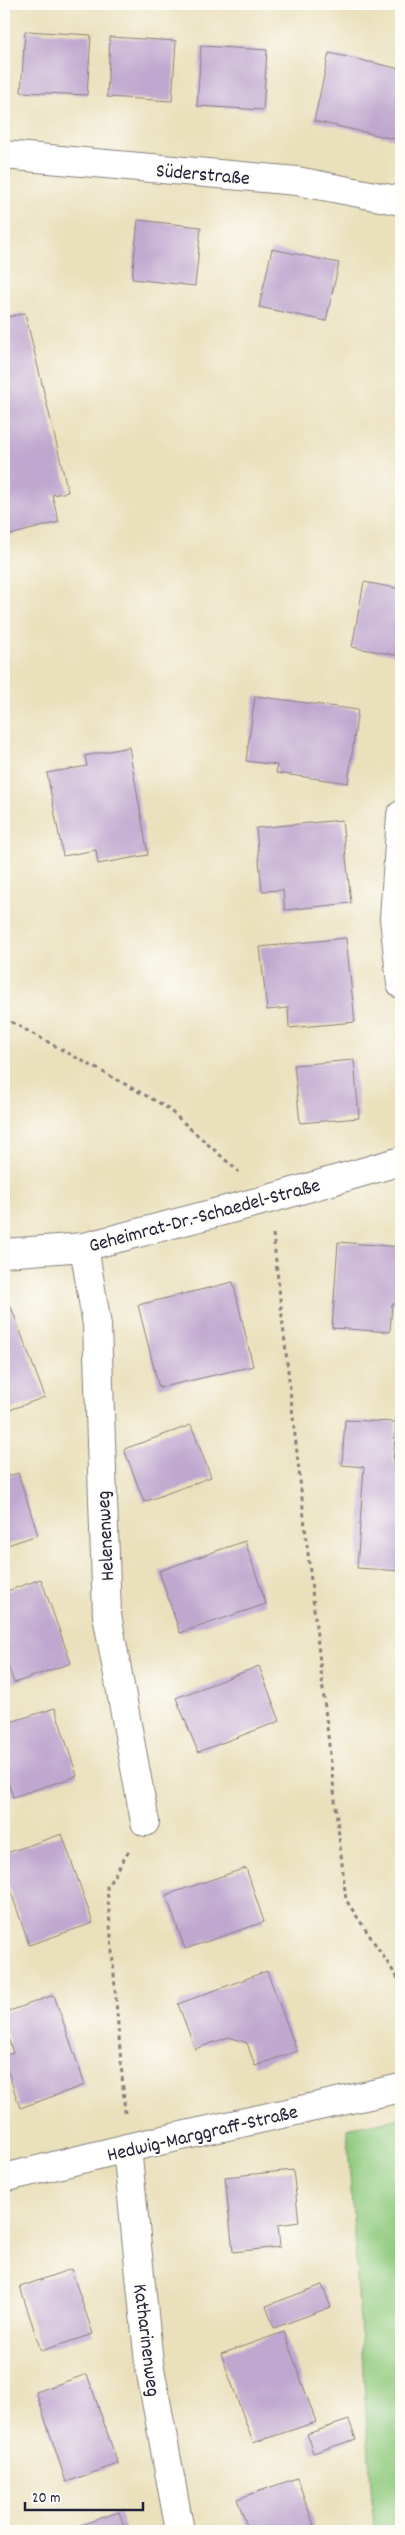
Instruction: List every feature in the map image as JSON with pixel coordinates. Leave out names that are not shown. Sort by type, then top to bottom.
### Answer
[{"type":"street","name":"Süderstraße","points":[[4,155],[297,181],[401,201]]},
{"type":"street","points":[[401,815],[394,918],[401,984]]},
{"type":"street","name":"Geheimrat-Dr.-Schaedel-Straße","points":[[4,1253],[84,1247],[269,1199],[401,1161]]},
{"type":"street","name":"Helenenweg","points":[[84,1247],[97,1325],[107,1615],[145,1822]]},
{"type":"street","name":"Hedwig-Marggraff-Straße","points":[[4,2178],[127,2148],[401,2088]]},
{"type":"street","name":"Katharinenweg","points":[[127,2148],[149,2363],[180,2531]]},
{"type":"path","points":[[4,1018],[165,1106],[269,1199],[346,1900],[401,1983]]},
{"type":"path","points":[[127,2148],[107,1887],[145,1822]]},
{"type":"green space","points":[[401,2118],[401,2531],[374,2531],[347,2129]]},
{"type":"building","points":[[25,31],[91,35],[87,95],[21,92]]},
{"type":"building","points":[[110,37],[176,41],[172,101],[107,97]]},
{"type":"building","points":[[201,46],[267,50],[263,110],[197,106]]},
{"type":"building","points":[[329,53],[401,69],[401,108],[395,139],[314,121]]},
{"type":"building","points":[[138,220],[201,227],[195,286],[132,279]]},
{"type":"building","points":[[272,249],[339,263],[326,321],[259,307]]},
{"type":"building","points":[[25,313],[68,492],[52,495],[59,522],[6,536],[8,543],[4,544],[4,318]]},
{"type":"building","points":[[364,582],[401,589],[401,656],[352,647]]},
{"type":"building","points":[[255,696],[358,710],[348,783],[276,773],[277,765],[246,761]]},
{"type":"building","points":[[129,747],[148,855],[98,864],[96,850],[63,856],[47,773],[87,766],[85,756]]},
{"type":"building","points":[[342,820],[351,903],[285,910],[283,890],[262,891],[256,828]]},
{"type":"building","points":[[346,938],[355,1022],[289,1028],[288,1008],[267,1010],[260,947]]},
{"type":"building","points":[[354,1060],[359,1118],[300,1123],[294,1065]]},
{"type":"building","points":[[338,1242],[401,1247],[401,1304],[392,1304],[390,1332],[332,1328]]},
{"type":"building","points":[[233,1282],[253,1366],[159,1388],[138,1305]]},
{"type":"building","points":[[11,1307],[45,1397],[4,1412],[4,1310]]},
{"type":"building","points":[[345,1420],[396,1422],[393,1463],[401,1464],[401,1571],[357,1568],[364,1467],[342,1465]]},
{"type":"building","points":[[191,1425],[211,1477],[144,1502],[124,1449]]},
{"type":"building","points":[[18,1473],[38,1535],[4,1546],[4,1478]]},
{"type":"building","points":[[245,1541],[266,1604],[180,1633],[159,1571]]},
{"type":"building","points":[[41,1579],[71,1663],[14,1683],[4,1654],[4,1592]]},
{"type":"building","points":[[259,1666],[280,1721],[198,1752],[176,1698]]},
{"type":"building","points":[[55,1708],[77,1776],[13,1797],[4,1769],[4,1724]]},
{"type":"building","points":[[62,1834],[93,1923],[29,1945],[4,1871],[4,1854]]},
{"type":"building","points":[[246,1868],[264,1922],[185,1949],[166,1895]]},
{"type":"building","points":[[267,1971],[297,2051],[255,2066],[247,2043],[229,2037],[195,2049],[178,2004]]},
{"type":"building","points":[[54,1995],[85,2085],[20,2108],[4,2060],[4,2055],[13,2053],[4,2026],[4,2013]]},
{"type":"building","points":[[293,2170],[299,2222],[278,2225],[280,2247],[233,2252],[225,2177]]},
{"type":"building","points":[[71,2269],[93,2334],[41,2351],[20,2287]]},
{"type":"building","points":[[322,2285],[331,2307],[274,2328],[266,2306]]},
{"type":"building","points":[[284,2332],[316,2422],[253,2443],[221,2354]]},
{"type":"building","points":[[87,2374],[118,2464],[66,2482],[36,2392]]},
{"type":"building","points":[[349,2420],[356,2439],[313,2453],[307,2434]]},
{"type":"building","points":[[297,2478],[316,2531],[249,2531],[237,2499]]},
{"type":"building","points":[[119,2512],[126,2531],[63,2531]]}]
